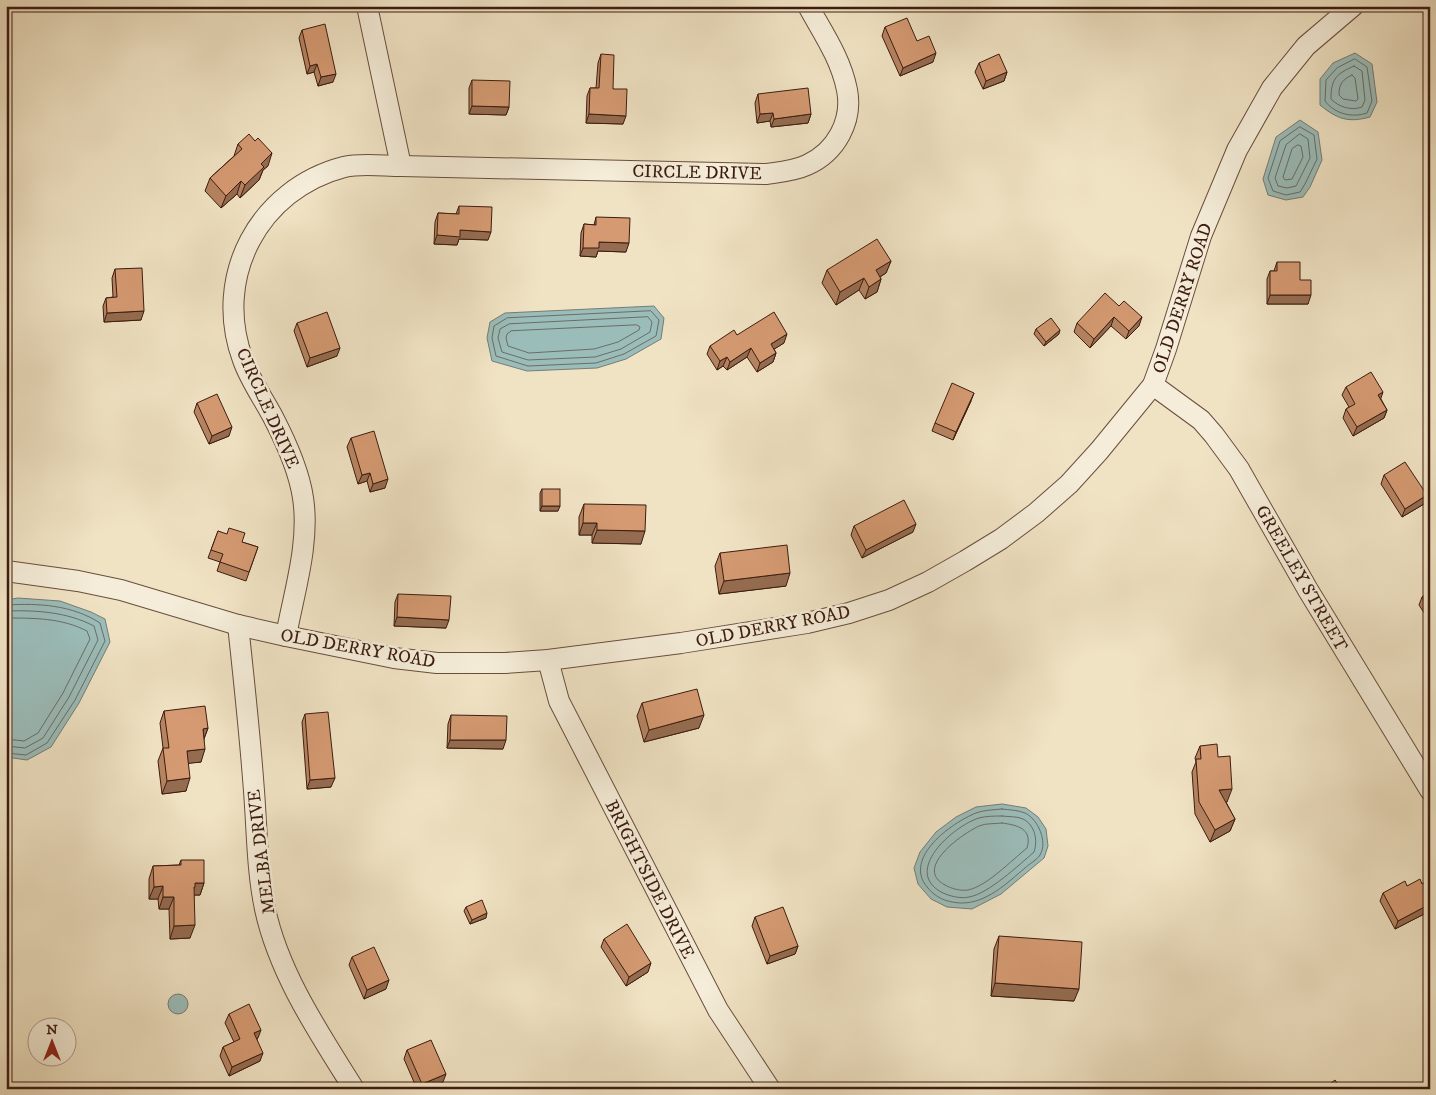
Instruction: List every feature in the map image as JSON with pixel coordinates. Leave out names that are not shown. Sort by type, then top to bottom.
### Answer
[{"type":"street","points":[[367,6],[400,166]]},
{"type":"street","name":"CIRCLE DRIVE","points":[[286,636],[303,541],[304,498],[292,458],[243,360],[234,317],[234,295],[237,274],[244,253],[253,233],[282,198],[301,184],[323,174],[346,167],[400,166],[766,174],[787,171],[808,164],[826,153],[840,136],[848,114],[847,91],[841,69],[832,48],[808,6]]},
{"type":"street","name":"OLD DERRY ROAD","points":[[6,571],[69,579],[121,590],[238,625],[394,658],[438,663],[505,663],[548,660],[681,643],[807,623],[849,613],[890,600],[965,562],[1036,513],[1066,487],[1099,451],[1152,385],[1166,349],[1201,236],[1237,150],[1272,88],[1306,46],[1353,6]]},
{"type":"street","name":"GREELEY STREET","points":[[1152,385],[1201,420],[1239,470],[1308,590],[1430,790]]},
{"type":"street","name":"MELBA DRIVE","points":[[238,625],[265,909],[278,951],[296,990],[317,1029],[354,1089]]},
{"type":"street","name":"BRIGHTSIDE DRIVE","points":[[548,660],[559,701],[713,1001],[770,1089]]},
{"type":"water","points":[[1355,53],[1372,64],[1377,102],[1370,117],[1349,120],[1337,117],[1320,105],[1320,79],[1333,63]]},
{"type":"water","points":[[1300,120],[1318,132],[1322,160],[1310,187],[1303,197],[1286,200],[1268,195],[1263,179],[1276,137]]},
{"type":"water","points":[[654,306],[664,318],[661,339],[626,359],[597,368],[527,371],[492,361],[487,338],[490,322],[505,313]]},
{"type":"water","points":[[18,598],[60,601],[91,612],[105,619],[110,642],[79,703],[51,747],[27,760],[6,757],[6,600]]},
{"type":"water","points":[[1002,804],[1026,808],[1038,817],[1046,829],[1048,846],[1044,858],[1001,894],[972,909],[947,907],[931,899],[918,884],[914,868],[920,852],[936,832],[956,817],[976,807]]},
{"type":"water","points":[[178,994],[185,997],[188,1004],[185,1011],[178,1014],[171,1011],[168,1004],[171,997]]},
{"type":"building","points":[[907,18],[917,41],[929,36],[936,53],[903,68],[885,27]]},
{"type":"building","points":[[325,24],[336,74],[321,77],[317,64],[310,66],[302,30]]},
{"type":"building","points":[[601,54],[614,55],[613,89],[627,89],[626,116],[589,114],[590,88],[599,88]]},
{"type":"building","points":[[999,54],[1007,72],[986,81],[979,63]]},
{"type":"building","points":[[472,80],[510,81],[509,107],[472,106]]},
{"type":"building","points":[[808,88],[811,114],[774,119],[773,113],[760,114],[758,94]]},
{"type":"building","points":[[249,134],[255,141],[258,138],[272,153],[261,164],[264,167],[245,185],[241,181],[226,196],[210,178],[242,149],[238,144]]},
{"type":"building","points":[[459,206],[492,207],[491,232],[460,230],[460,237],[437,235],[438,213],[459,214]]},
{"type":"building","points":[[596,217],[630,218],[629,243],[599,242],[599,248],[583,248],[584,224],[596,225]]},
{"type":"building","points":[[877,239],[891,261],[876,270],[881,279],[869,287],[864,278],[840,292],[827,270]]},
{"type":"building","points":[[1277,262],[1300,262],[1300,280],[1311,280],[1311,295],[1270,295],[1270,271],[1277,271]]},
{"type":"building","points":[[142,268],[144,311],[107,313],[106,298],[117,297],[115,269]]},
{"type":"building","points":[[1105,293],[1119,306],[1124,301],[1142,317],[1129,331],[1114,317],[1094,339],[1077,323]]},
{"type":"building","points":[[327,312],[340,348],[310,358],[297,323]]},
{"type":"building","points":[[774,312],[787,334],[771,344],[776,353],[760,363],[751,348],[730,362],[727,357],[720,361],[710,346],[734,330],[737,335]]},
{"type":"building","points":[[1051,318],[1060,330],[1046,342],[1036,329]]},
{"type":"building","points":[[1371,372],[1383,392],[1378,395],[1387,410],[1357,427],[1346,409],[1355,404],[1346,387]]},
{"type":"building","points":[[952,383],[974,393],[956,432],[935,423]]},
{"type":"building","points":[[217,394],[232,427],[212,436],[197,403]]},
{"type":"building","points":[[374,431],[388,479],[373,484],[370,473],[362,475],[351,438]]},
{"type":"building","points":[[1405,462],[1427,495],[1405,509],[1384,475]]},
{"type":"building","points":[[542,489],[560,489],[560,506],[542,506]]},
{"type":"building","points":[[904,500],[916,524],[866,550],[854,526]]},
{"type":"building","points":[[584,504],[646,505],[645,531],[597,530],[597,523],[583,523]]},
{"type":"building","points":[[229,528],[245,533],[242,542],[258,547],[249,572],[220,562],[223,554],[211,550],[218,531],[227,534]]},
{"type":"building","points":[[787,545],[790,573],[724,581],[720,553]]},
{"type":"building","points":[[1430,592],[1430,609],[1422,597]]},
{"type":"building","points":[[398,594],[451,596],[449,620],[397,617]]},
{"type":"building","points":[[697,689],[704,715],[649,730],[642,703]]},
{"type":"building","points":[[205,706],[208,728],[203,729],[205,749],[187,751],[190,778],[167,781],[163,748],[169,748],[164,711]]},
{"type":"building","points":[[328,712],[335,778],[310,780],[305,714]]},
{"type":"building","points":[[451,715],[507,716],[506,740],[450,740]]},
{"type":"building","points":[[1217,744],[1218,757],[1230,756],[1232,789],[1219,790],[1235,819],[1215,830],[1199,802],[1196,759],[1201,759],[1200,746]]},
{"type":"building","points":[[181,860],[204,860],[204,883],[195,883],[194,887],[195,925],[174,926],[174,897],[163,897],[163,886],[154,887],[153,866],[181,865]]},
{"type":"building","points":[[1420,879],[1422,884],[1430,879],[1430,904],[1398,921],[1383,893],[1405,881],[1407,886]]},
{"type":"building","points":[[482,900],[487,913],[472,920],[466,907]]},
{"type":"building","points":[[783,907],[798,946],[770,956],[755,917]]},
{"type":"building","points":[[627,924],[651,963],[629,977],[604,939]]},
{"type":"building","points":[[999,936],[1082,942],[1079,989],[995,983]]},
{"type":"building","points":[[374,947],[389,980],[367,990],[352,957]]},
{"type":"building","points":[[249,1004],[261,1030],[254,1033],[263,1053],[232,1067],[223,1047],[240,1039],[229,1014]]},
{"type":"building","points":[[431,1040],[446,1074],[422,1084],[407,1050]]},
{"type":"building","points":[[1335,1080],[1341,1089],[1323,1089]]}]
